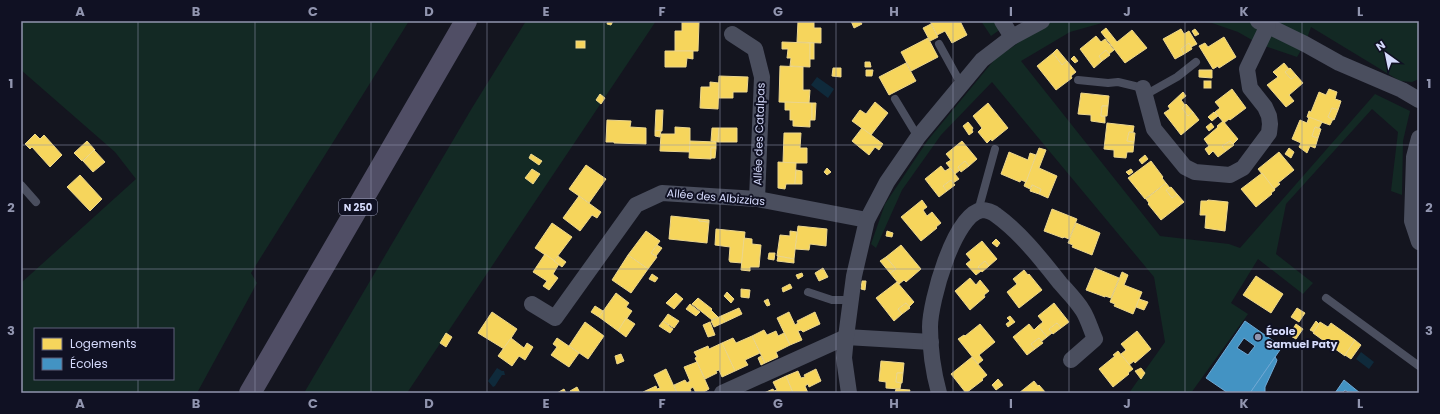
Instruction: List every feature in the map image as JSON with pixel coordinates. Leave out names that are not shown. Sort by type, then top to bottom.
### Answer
[{"type":"main road","name":"N 250","points":[[250,393],[466,21]]},
{"type":"street","points":[[1002,21],[1012,37]]},
{"type":"street","points":[[850,393],[844,358],[846,337],[854,276],[867,220],[887,182],[918,137],[982,60],[1012,37],[1042,21]]},
{"type":"street","points":[[1144,92],[1154,129],[1185,167],[1195,172],[1230,175],[1243,168],[1269,133],[1269,116],[1265,107],[1250,88],[1247,69],[1269,24],[1339,63],[1402,90],[1419,100]]},
{"type":"street","name":"Allée des Catalpas","points":[[732,34],[755,49],[762,77],[757,199]]},
{"type":"street","points":[[1419,138],[1414,157],[1412,221],[1419,242]]},
{"type":"street","name":"Allée des Albizzias","points":[[532,304],[555,318],[636,205],[662,193],[757,199],[867,220]]},
{"type":"street","points":[[939,393],[931,360],[930,325],[938,287],[945,261],[958,232],[966,220],[974,212],[978,211],[984,210],[995,214],[1027,243],[1084,312],[1095,339],[1071,360]]},
{"type":"street","points":[[732,391],[846,337],[931,342]]},
{"type":"lane","points":[[939,44],[961,84]]},
{"type":"lane","points":[[1078,80],[1108,83],[1118,82],[1144,92],[1177,77],[1196,62]]},
{"type":"lane","points":[[895,99],[918,137]]},
{"type":"lane","points":[[978,211],[995,149]]},
{"type":"lane","points":[[21,185],[36,202]]},
{"type":"lane","points":[[808,292],[832,300],[850,300]]},
{"type":"lane","points":[[1326,298],[1419,366]]},
{"type":"green space","points":[[21,21],[409,21],[251,273],[257,283],[197,393],[21,393],[21,283],[136,179],[115,152],[21,70]]},
{"type":"green space","points":[[526,21],[656,21],[407,393],[304,393],[472,108]]},
{"type":"green space","points":[[981,21],[1012,21],[991,36]]},
{"type":"green space","points":[[1021,21],[1109,21],[1070,32],[1021,61],[1160,236],[1229,244],[1240,248],[1375,94],[1410,111],[1403,141],[1402,195],[1391,191],[1398,132],[1372,109],[1286,204],[1276,254],[1313,283],[1303,294],[1258,259],[1231,303],[1248,314],[1191,393],[1129,393],[1165,342],[1154,277],[992,82],[941,135],[902,190],[876,248],[871,244],[885,204],[928,140],[995,59],[1028,36]]},
{"type":"green space","points":[[1196,21],[1419,21],[1419,79],[1412,82],[1400,81],[1311,27],[1305,44],[1297,57],[1259,44],[1238,32],[1212,23]]},
{"type":"water","points":[[817,77],[834,89],[828,98],[811,85]]},
{"type":"water","points":[[1361,352],[1374,362],[1369,369],[1356,359]]},
{"type":"water","points":[[497,368],[504,371],[505,375],[502,375],[493,387],[488,381]]},
{"type":"building: Logements","points":[[608,21],[613,21],[611,25],[607,24]]},
{"type":"building: Logements","points":[[798,21],[814,21],[814,28],[821,28],[821,43],[797,42]]},
{"type":"building: Logements","points":[[851,21],[860,21],[862,24],[854,28]]},
{"type":"building: Logements","points":[[930,21],[960,21],[967,35],[952,43],[945,31],[937,35]]},
{"type":"building: Logements","points":[[682,22],[699,22],[698,51],[675,51],[675,31],[682,31]]},
{"type":"building: Logements","points":[[931,24],[938,37],[930,41],[923,28]]},
{"type":"building: Logements","points":[[1106,28],[1117,42],[1132,30],[1147,48],[1125,63],[1101,32]]},
{"type":"building: Logements","points":[[1181,29],[1184,34],[1189,31],[1197,44],[1191,47],[1189,43],[1181,49],[1184,54],[1175,59],[1163,39]]},
{"type":"building: Logements","points":[[1195,29],[1199,34],[1195,36],[1192,31]]},
{"type":"building: Logements","points":[[1096,36],[1101,42],[1105,39],[1114,50],[1109,54],[1106,50],[1099,56],[1102,61],[1094,68],[1080,49]]},
{"type":"building: Logements","points":[[1224,37],[1236,57],[1219,68],[1218,66],[1213,69],[1199,46],[1205,43],[1208,47]]},
{"type":"building: Logements","points":[[928,38],[938,57],[911,71],[901,52]]},
{"type":"building: Logements","points":[[576,41],[585,41],[585,48],[576,48]]},
{"type":"building: Logements","points":[[782,42],[810,43],[810,67],[790,66],[791,58],[787,58],[788,49],[782,49]]},
{"type":"building: Logements","points":[[810,43],[814,43],[814,59],[810,59]]},
{"type":"building: Logements","points":[[1189,43],[1192,49],[1184,54],[1181,49]]},
{"type":"building: Logements","points":[[1057,49],[1067,61],[1062,65],[1053,53]]},
{"type":"building: Logements","points":[[1106,50],[1110,55],[1102,61],[1099,56]]},
{"type":"building: Logements","points":[[665,51],[693,51],[693,59],[687,58],[686,67],[665,67]]},
{"type":"building: Logements","points":[[1053,53],[1062,65],[1067,61],[1076,72],[1071,76],[1072,78],[1056,90],[1037,66]]},
{"type":"building: Logements","points":[[1074,56],[1078,61],[1075,63],[1071,59]]},
{"type":"building: Logements","points":[[865,62],[870,62],[871,67],[865,67]]},
{"type":"building: Logements","points":[[906,63],[916,81],[889,95],[879,77]]},
{"type":"building: Logements","points":[[1284,63],[1289,69],[1285,72],[1291,79],[1296,75],[1303,83],[1289,95],[1294,101],[1286,107],[1267,85],[1278,77],[1273,72]]},
{"type":"building: Logements","points":[[780,66],[803,67],[803,90],[810,90],[809,103],[779,102]]},
{"type":"building: Logements","points":[[833,68],[841,68],[841,77],[832,76]]},
{"type":"building: Logements","points":[[1290,68],[1296,75],[1291,79],[1285,72]]},
{"type":"building: Logements","points":[[866,70],[873,70],[872,76],[866,76]]},
{"type":"building: Logements","points":[[1199,70],[1212,70],[1212,78],[1199,77]]},
{"type":"building: Logements","points":[[719,76],[748,77],[747,92],[733,92],[733,98],[718,98]]},
{"type":"building: Logements","points":[[1204,81],[1211,81],[1211,88],[1204,88]]},
{"type":"building: Logements","points":[[710,82],[719,83],[718,109],[700,108],[701,87],[710,87]]},
{"type":"building: Logements","points":[[1232,89],[1246,108],[1224,123],[1215,112],[1220,108],[1215,102]]},
{"type":"building: Logements","points":[[1329,89],[1337,92],[1335,99],[1341,101],[1338,110],[1332,108],[1328,117],[1333,119],[1330,125],[1307,117],[1309,111],[1311,112],[1319,92],[1326,95]]},
{"type":"building: Logements","points":[[1183,92],[1186,96],[1181,100],[1185,105],[1182,108],[1188,116],[1193,112],[1199,120],[1181,135],[1164,113],[1170,109],[1168,106]]},
{"type":"building: Logements","points":[[1081,93],[1109,96],[1108,106],[1102,106],[1101,116],[1105,116],[1105,123],[1091,121],[1091,115],[1078,114]]},
{"type":"building: Logements","points":[[600,94],[605,98],[601,104],[596,100]]},
{"type":"building: Logements","points":[[785,102],[812,103],[812,120],[810,120],[810,127],[793,126],[793,120],[790,120],[790,110],[785,110]]},
{"type":"building: Logements","points":[[875,102],[888,113],[871,135],[852,121],[860,110],[866,114]]},
{"type":"building: Logements","points":[[812,103],[816,103],[815,120],[812,120]]},
{"type":"building: Logements","points":[[988,103],[1008,128],[992,141],[991,139],[987,143],[978,132],[982,128],[973,116]]},
{"type":"building: Logements","points":[[1186,104],[1193,112],[1188,116],[1182,108]]},
{"type":"building: Logements","points":[[1102,106],[1108,106],[1107,116],[1101,116]]},
{"type":"building: Logements","points":[[1332,108],[1338,110],[1334,120],[1328,117]]},
{"type":"building: Logements","points":[[656,110],[663,110],[662,131],[655,131]]},
{"type":"building: Logements","points":[[1214,112],[1218,116],[1212,121],[1208,117]]},
{"type":"building: Logements","points":[[1309,117],[1322,122],[1319,128],[1315,127],[1312,136],[1318,138],[1315,148],[1310,146],[1307,153],[1299,147],[1301,143],[1292,139],[1300,120],[1307,123]]},
{"type":"building: Logements","points":[[607,120],[631,121],[630,127],[646,128],[646,144],[606,142]]},
{"type":"building: Logements","points":[[1223,121],[1238,139],[1233,144],[1230,141],[1222,146],[1226,151],[1218,157],[1213,151],[1209,155],[1205,149],[1209,146],[1204,139]]},
{"type":"building: Logements","points":[[968,122],[973,128],[973,132],[969,135],[963,126]]},
{"type":"building: Logements","points":[[1107,123],[1134,126],[1133,132],[1129,132],[1127,141],[1134,142],[1133,152],[1127,152],[1126,158],[1114,157],[1114,150],[1104,149]]},
{"type":"building: Logements","points":[[1211,123],[1214,127],[1209,131],[1206,127]]},
{"type":"building: Logements","points":[[675,127],[690,128],[690,152],[660,151],[661,134],[675,134]]},
{"type":"building: Logements","points":[[1315,127],[1321,129],[1318,138],[1312,136]]},
{"type":"building: Logements","points":[[712,128],[719,128],[718,142],[711,141]]},
{"type":"building: Logements","points":[[719,128],[737,128],[737,142],[718,142]]},
{"type":"building: Logements","points":[[862,128],[883,144],[879,150],[875,147],[869,155],[852,141]]},
{"type":"building: Logements","points":[[661,130],[660,137],[655,136],[655,131]]},
{"type":"building: Logements","points":[[1129,132],[1135,133],[1134,142],[1127,141]]},
{"type":"building: Logements","points":[[784,133],[801,133],[800,148],[807,148],[807,163],[783,163]]},
{"type":"building: Logements","points":[[35,134],[40,139],[44,135],[62,155],[50,167],[32,147],[30,149],[25,144]]},
{"type":"building: Logements","points":[[87,141],[95,150],[82,161],[74,153]]},
{"type":"building: Logements","points":[[690,141],[716,142],[716,148],[711,148],[711,159],[689,158]]},
{"type":"building: Logements","points":[[962,141],[977,159],[969,166],[965,161],[958,167],[960,170],[955,174],[946,163],[951,160],[946,154]]},
{"type":"building: Logements","points":[[1230,141],[1234,145],[1226,151],[1222,146]]},
{"type":"building: Logements","points":[[711,148],[716,148],[715,158],[711,158]]},
{"type":"building: Logements","points":[[1039,148],[1046,150],[1039,168],[1057,176],[1048,198],[1039,194],[1041,189],[1032,185],[1030,189],[1024,186]]},
{"type":"building: Logements","points":[[1289,148],[1294,152],[1291,158],[1285,154]]},
{"type":"building: Logements","points":[[94,150],[105,162],[93,172],[83,161]]},
{"type":"building: Logements","points":[[1009,152],[1028,160],[1030,153],[1036,155],[1026,182],[1021,180],[1020,182],[1001,174]]},
{"type":"building: Logements","points":[[1279,152],[1294,170],[1278,183],[1280,184],[1274,189],[1258,169]]},
{"type":"building: Logements","points":[[531,154],[542,161],[539,165],[529,158]]},
{"type":"building: Logements","points":[[1145,155],[1148,159],[1142,164],[1139,160]]},
{"type":"building: Logements","points":[[965,161],[969,166],[961,172],[958,167]]},
{"type":"building: Logements","points":[[1151,161],[1166,183],[1145,199],[1128,178]]},
{"type":"building: Logements","points":[[778,162],[796,163],[795,184],[786,184],[785,189],[778,188]]},
{"type":"building: Logements","points":[[586,165],[606,179],[589,203],[569,189]]},
{"type":"building: Logements","points":[[941,166],[945,171],[950,168],[959,179],[953,183],[951,180],[943,186],[947,191],[939,197],[925,179]]},
{"type":"building: Logements","points":[[827,168],[831,172],[827,175],[824,172]]},
{"type":"building: Logements","points":[[532,169],[540,174],[533,184],[525,178]]},
{"type":"building: Logements","points":[[1131,169],[1133,172],[1129,175],[1126,172]]},
{"type":"building: Logements","points":[[796,170],[802,171],[802,184],[795,184]]},
{"type":"building: Logements","points":[[1262,173],[1275,190],[1256,207],[1241,189]]},
{"type":"building: Logements","points":[[80,175],[102,199],[90,211],[67,187]]},
{"type":"building: Logements","points":[[951,180],[955,185],[947,191],[943,186]]},
{"type":"building: Logements","points":[[1166,183],[1170,188],[1166,190],[1172,198],[1177,194],[1184,202],[1161,220],[1148,204],[1149,203],[1146,199]]},
{"type":"building: Logements","points":[[1032,185],[1041,189],[1039,194],[1030,191]]},
{"type":"building: Logements","points":[[1171,187],[1177,194],[1172,198],[1166,190]]},
{"type":"building: Logements","points":[[579,196],[601,212],[597,218],[592,215],[580,231],[563,218]]},
{"type":"building: Logements","points":[[922,200],[927,207],[923,210],[927,216],[932,212],[941,223],[921,241],[901,217]]},
{"type":"building: Logements","points":[[1208,200],[1228,202],[1225,231],[1205,228],[1206,215],[1200,215],[1201,201]]},
{"type":"building: Logements","points":[[1052,209],[1077,219],[1069,239],[1044,231]]},
{"type":"building: Logements","points":[[671,216],[699,219],[699,221],[709,222],[707,243],[669,239]]},
{"type":"building: Logements","points":[[699,219],[709,220],[709,222],[699,221]]},
{"type":"building: Logements","points":[[552,223],[572,237],[554,261],[535,248]]},
{"type":"building: Logements","points":[[1076,223],[1100,233],[1092,255],[1072,247],[1073,245],[1068,243]]},
{"type":"building: Logements","points":[[798,226],[827,229],[826,246],[810,244],[809,250],[795,249]]},
{"type":"building: Logements","points":[[716,229],[745,232],[742,263],[730,262],[730,247],[715,245]]},
{"type":"building: Logements","points":[[646,231],[660,241],[651,253],[657,257],[648,269],[628,255]]},
{"type":"building: Logements","points":[[790,231],[797,232],[794,259],[777,256],[780,235],[790,236]]},
{"type":"building: Logements","points":[[887,231],[893,233],[892,237],[886,236]]},
{"type":"building: Logements","points":[[744,238],[752,239],[752,244],[761,245],[759,267],[750,267],[750,271],[741,270]]},
{"type":"building: Logements","points":[[996,239],[1000,243],[997,247],[992,243]]},
{"type":"building: Logements","points":[[982,241],[997,259],[989,266],[985,261],[978,267],[981,271],[976,275],[966,264],[971,260],[966,254]]},
{"type":"building: Logements","points":[[657,245],[662,248],[656,256],[651,253]]},
{"type":"building: Logements","points":[[901,245],[921,269],[906,282],[904,280],[899,284],[890,273],[896,269],[886,257]]},
{"type":"building: Logements","points":[[769,253],[775,253],[774,260],[768,259]]},
{"type":"building: Logements","points":[[545,254],[559,264],[553,274],[558,278],[549,290],[543,286],[547,281],[533,272]]},
{"type":"building: Logements","points":[[628,255],[648,269],[631,293],[612,280]]},
{"type":"building: Logements","points":[[558,256],[566,262],[562,267],[554,261]]},
{"type":"building: Logements","points":[[778,256],[794,259],[794,263],[777,261]]},
{"type":"building: Logements","points":[[886,257],[896,269],[890,273],[880,261]]},
{"type":"building: Logements","points":[[985,261],[989,266],[982,272],[978,267]]},
{"type":"building: Logements","points":[[823,268],[828,277],[819,281],[815,273]]},
{"type":"building: Logements","points":[[1095,268],[1119,278],[1111,298],[1086,290]]},
{"type":"building: Logements","points":[[1024,270],[1042,290],[1019,308],[1007,292],[1017,284],[1013,279]]},
{"type":"building: Logements","points":[[1122,272],[1128,275],[1124,285],[1142,292],[1133,314],[1114,306],[1115,304],[1110,302]]},
{"type":"building: Logements","points":[[802,273],[803,276],[798,279],[796,275]]},
{"type":"building: Logements","points":[[652,274],[658,278],[655,282],[649,279]]},
{"type":"building: Logements","points":[[1256,276],[1283,294],[1271,313],[1243,295]]},
{"type":"building: Logements","points":[[970,278],[976,285],[980,280],[989,291],[984,295],[985,297],[970,310],[955,291]]},
{"type":"building: Logements","points":[[862,281],[866,281],[865,290],[861,289]]},
{"type":"building: Logements","points":[[897,282],[914,302],[909,307],[906,303],[898,309],[902,314],[894,321],[876,298]]},
{"type":"building: Logements","points":[[790,284],[792,288],[783,292],[782,288]]},
{"type":"building: Logements","points":[[741,289],[750,290],[749,298],[741,297]]},
{"type":"building: Logements","points":[[727,292],[734,299],[731,303],[724,296]]},
{"type":"building: Logements","points":[[616,293],[629,303],[626,307],[632,311],[618,331],[599,317]]},
{"type":"building: Logements","points":[[676,293],[683,299],[674,309],[666,303]]},
{"type":"building: Logements","points":[[698,298],[712,309],[711,310],[718,317],[712,320],[692,304]]},
{"type":"building: Logements","points":[[768,299],[770,305],[767,306],[764,301]]},
{"type":"building: Logements","points":[[1139,299],[1148,302],[1144,310],[1136,307]]},
{"type":"building: Logements","points":[[906,303],[910,308],[902,314],[898,309]]},
{"type":"building: Logements","points":[[1054,303],[1069,322],[1061,328],[1057,323],[1049,329],[1052,333],[1047,337],[1038,326],[1043,322],[1038,316]]},
{"type":"building: Logements","points":[[690,304],[700,312],[696,316],[686,309]]},
{"type":"building: Logements","points":[[595,306],[603,311],[599,317],[591,312]]},
{"type":"building: Logements","points":[[739,308],[742,314],[725,322],[721,316]]},
{"type":"building: Logements","points":[[1297,308],[1305,313],[1299,322],[1291,317]]},
{"type":"building: Logements","points":[[492,312],[517,329],[504,349],[478,333]]},
{"type":"building: Logements","points":[[789,312],[795,325],[798,323],[797,321],[815,312],[820,324],[803,332],[801,330],[798,331],[802,340],[790,345],[777,318]]},
{"type":"building: Logements","points":[[668,314],[679,321],[674,328],[663,321]]},
{"type":"building: Logements","points":[[721,316],[725,322],[714,327],[711,321]]},
{"type":"building: Logements","points":[[1010,316],[1015,322],[1008,327],[1006,324],[1010,321],[1007,318]]},
{"type":"building: Logements","points":[[626,318],[635,324],[626,337],[618,331]]},
{"type":"building: Logements","points":[[663,321],[673,329],[670,333],[659,326]]},
{"type":"building: Logements","points":[[1316,321],[1319,324],[1314,332],[1310,330]]},
{"type":"building: Logements","points":[[585,322],[604,336],[588,359],[569,346]]},
{"type":"building: Logements","points":[[710,322],[715,335],[708,337],[703,325]]},
{"type":"building: Logements","points":[[1320,322],[1328,327],[1331,323],[1355,340],[1345,356],[1313,333]]},
{"type":"building: Logements","points":[[1057,323],[1061,328],[1053,334],[1049,329]]},
{"type":"building: Logements","points":[[980,324],[995,342],[979,355],[983,360],[978,364],[958,339],[964,335],[965,336]]},
{"type":"building: Logements","points":[[1029,324],[1034,330],[1038,326],[1047,337],[1042,341],[1039,338],[1031,344],[1035,349],[1027,355],[1013,337]]},
{"type":"building: Logements","points":[[1296,324],[1303,329],[1296,339],[1289,335]]},
{"type":"building: Logements","points":[[764,330],[767,335],[776,331],[778,336],[784,333],[790,345],[776,352],[778,357],[765,363],[752,336]]},
{"type":"building: Logements","points":[[1137,331],[1151,349],[1135,363],[1134,361],[1129,365],[1121,354],[1126,350],[1121,344]]},
{"type":"building: Logements","points":[[446,333],[452,337],[446,347],[440,343]]},
{"type":"building: Logements","points":[[752,336],[760,353],[745,360],[748,365],[735,371],[722,343],[733,338],[736,343]]},
{"type":"building: Logements","points":[[511,338],[524,348],[527,343],[533,347],[525,360],[519,356],[512,366],[498,356]]},
{"type":"building: Logements","points":[[557,338],[579,353],[569,367],[551,355],[557,347],[553,344]]},
{"type":"building: Logements","points":[[1039,338],[1043,343],[1035,349],[1031,344]]},
{"type":"building: Logements","points":[[1355,340],[1361,345],[1351,359],[1345,355]]},
{"type":"building: Logements","points":[[722,343],[735,371],[722,377],[719,370],[716,371],[717,373],[705,379],[695,358],[697,357],[694,352],[708,346],[709,349]]},
{"type":"building: Logements","points":[[1118,351],[1133,369],[1113,387],[1099,369],[1115,356],[1113,355]]},
{"type":"building: Logements","points":[[621,354],[624,361],[617,364],[615,356]]},
{"type":"building: Logements","points":[[761,356],[765,363],[761,365],[758,358]]},
{"type":"building: Logements","points":[[972,357],[987,375],[966,393],[951,374]]},
{"type":"building: Logements","points":[[881,361],[904,363],[903,373],[897,373],[896,382],[901,383],[900,389],[886,388],[886,382],[879,381]]},
{"type":"building: Logements","points":[[697,362],[709,389],[702,393],[696,393],[693,387],[688,393],[677,393],[674,385],[685,380],[687,383],[690,381],[684,367]]},
{"type":"building: Logements","points":[[1141,368],[1145,373],[1141,379],[1135,371]]},
{"type":"building: Logements","points":[[666,369],[677,393],[644,393],[643,392],[656,386],[657,389],[660,388],[654,375]]},
{"type":"building: Logements","points":[[816,369],[821,381],[809,387],[808,384],[805,386],[808,393],[793,393],[786,376],[798,371],[801,378],[805,377],[804,375]]},
{"type":"building: Logements","points":[[897,373],[903,373],[902,383],[896,382]]},
{"type":"building: Logements","points":[[786,376],[793,393],[764,393],[773,389],[774,391],[777,390],[773,382]]},
{"type":"building: Logements","points":[[998,379],[1003,385],[996,390],[992,385]]},
{"type":"building: Logements","points":[[1034,381],[1046,393],[1019,393]]},
{"type":"building: Logements","points":[[577,387],[580,393],[571,393],[570,391]]},
{"type":"building: Logements","points":[[564,389],[566,393],[557,393]]},
{"type":"building: Logements","points":[[896,389],[910,390],[909,393],[895,393]]},
{"type":"building: Écoles","points":[[1245,321],[1282,347],[1250,393],[1228,393],[1206,378]],"holes":[[[1244,338],[1255,346],[1248,355],[1237,348]]]},
{"type":"building: Écoles","points":[[1275,357],[1277,360],[1265,387],[1265,393],[1250,393]]},
{"type":"building: Écoles","points":[[1344,380],[1360,393],[1350,393],[1345,390],[1342,393],[1335,393]]},
{"type":"place","name":"École Samuel Paty","points":[[1258,337]]}]
